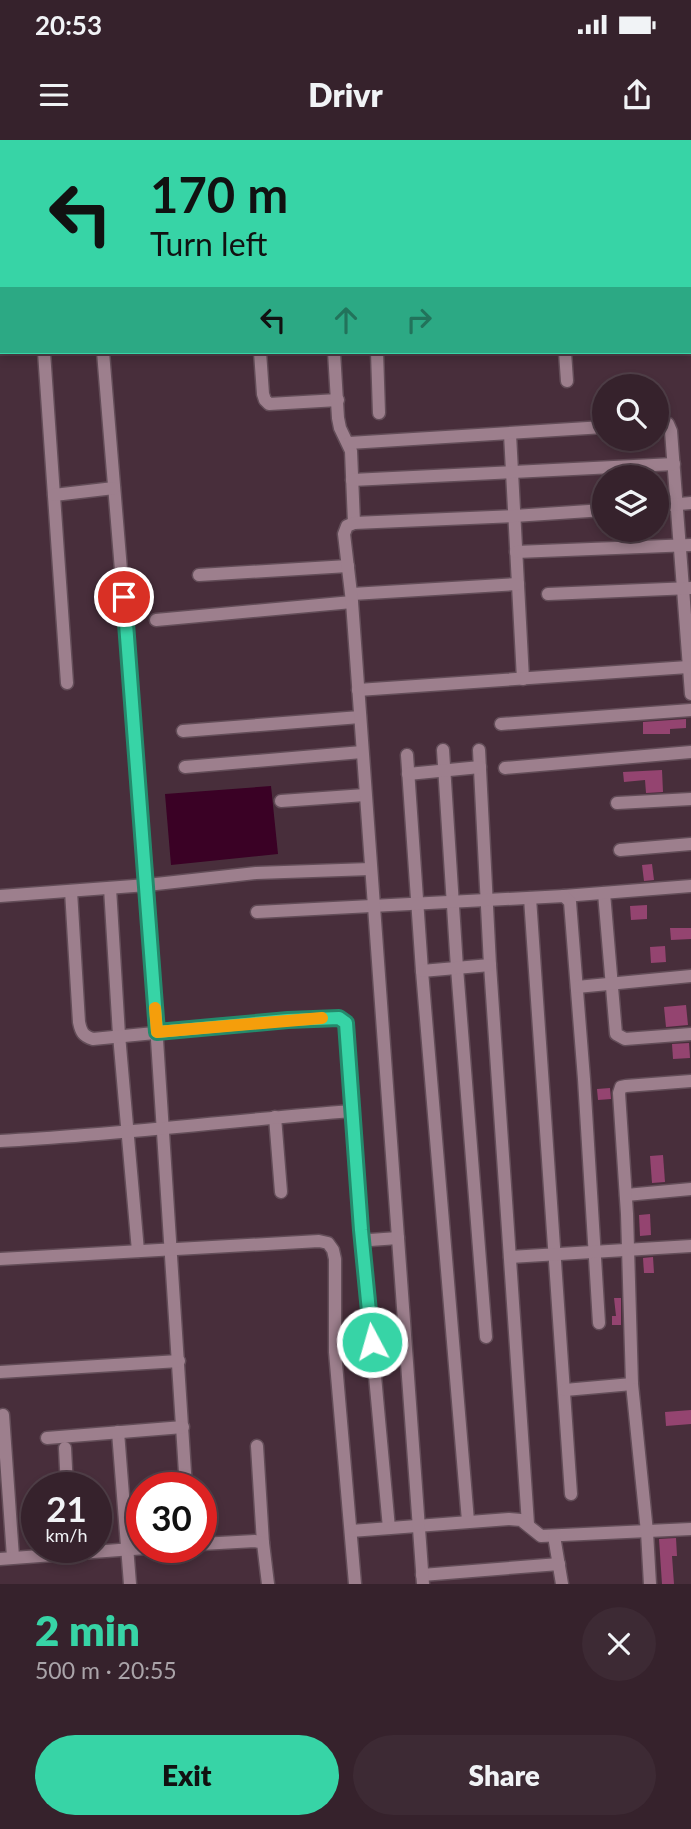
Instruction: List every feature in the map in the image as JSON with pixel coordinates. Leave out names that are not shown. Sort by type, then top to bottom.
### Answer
[{"type":"street","points":[[44,354],[67,683]]},
{"type":"street","points":[[103,354],[147,885],[185,1472]]},
{"type":"street","points":[[260,354],[263,394],[269,404],[338,400]]},
{"type":"street","points":[[334,354],[340,428],[351,452],[354,523]]},
{"type":"street","points":[[377,354],[379,413]]},
{"type":"street","points":[[565,354],[567,382]]},
{"type":"street","points":[[669,426],[677,504],[686,545],[691,694]]},
{"type":"street","points":[[349,443],[592,428]]},
{"type":"street","points":[[510,434],[523,679]]},
{"type":"street","points":[[352,481],[674,464]]},
{"type":"street","points":[[54,495],[114,488]]},
{"type":"street","points":[[669,505],[691,503]]},
{"type":"street","points":[[559,1564],[422,1579],[352,598],[344,534],[347,526],[354,523],[592,511]]},
{"type":"street","points":[[516,552],[686,545]]},
{"type":"street","points":[[199,575],[348,566]]},
{"type":"street","points":[[156,620],[352,598],[517,584]]},
{"type":"street","points":[[548,594],[688,588]]},
{"type":"street","points":[[358,690],[688,667]]},
{"type":"street","points":[[501,724],[691,710]]},
{"type":"street","points":[[183,731],[360,717]]},
{"type":"street","points":[[443,750],[486,1337]]},
{"type":"street","points":[[479,750],[490,965],[528,1524]]},
{"type":"street","points":[[185,767],[362,752]]},
{"type":"street","points":[[505,768],[691,752]]},
{"type":"street","points":[[407,755],[422,971],[468,1521]]},
{"type":"street","points":[[408,774],[480,767]]},
{"type":"street","points":[[281,801],[365,795]]},
{"type":"street","points":[[617,803],[691,799]]},
{"type":"street","points":[[620,850],[691,844]]},
{"type":"street","points":[[0,895],[147,885],[256,873],[370,869]]},
{"type":"street","points":[[257,912],[564,896],[691,886]]},
{"type":"street","points":[[110,888],[138,1251]]},
{"type":"street","points":[[71,891],[80,1030],[85,1036],[93,1039],[288,1020],[344,1020],[347,1028],[362,1235],[389,1528]]},
{"type":"street","points":[[604,893],[615,1027],[620,1038],[691,1034]]},
{"type":"street","points":[[564,896],[570,902],[571,911],[599,1324]]},
{"type":"street","points":[[530,898],[571,1494]]},
{"type":"street","points":[[422,971],[490,965]]},
{"type":"street","points":[[577,987],[691,976]]},
{"type":"street","points":[[650,1584],[632,1384],[626,1195],[619,1093],[621,1087],[691,1081]]},
{"type":"street","points":[[0,1141],[127,1133],[352,1111]]},
{"type":"street","points":[[275,1117],[281,1192]]},
{"type":"street","points":[[626,1195],[691,1188]]},
{"type":"street","points":[[362,1235],[370,1240],[398,1238]]},
{"type":"street","points":[[0,1259],[319,1241],[328,1243],[333,1250],[335,1352],[355,1584]]},
{"type":"street","points":[[510,1257],[691,1246]]},
{"type":"street","points":[[0,1372],[179,1361]]},
{"type":"street","points":[[565,1390],[632,1384]]},
{"type":"street","points":[[3,1415],[7,1558]]},
{"type":"street","points":[[47,1438],[183,1427]]},
{"type":"street","points":[[118,1432],[126,1526]]},
{"type":"street","points":[[257,1446],[268,1584]]},
{"type":"street","points":[[65,1448],[66,1472]]},
{"type":"street","points":[[351,1531],[509,1519],[521,1520],[541,1536],[691,1529]]},
{"type":"street","points":[[554,1536],[562,1584]]},
{"type":"street","points":[[217,1543],[263,1543]]},
{"type":"street","points":[[129,1563],[130,1584]]},
{"type":"shaded area","points":[[271,786],[278,854],[171,865],[165,794]]},
{"type":"building","points":[[686,719],[686,728],[670,729],[670,734],[643,734],[643,722]]},
{"type":"building","points":[[662,770],[663,792],[646,793],[645,780],[624,782],[623,772]]},
{"type":"building","points":[[652,864],[654,880],[644,881],[642,865]]},
{"type":"building","points":[[647,905],[647,919],[631,920],[630,906]]},
{"type":"building","points":[[670,928],[691,928],[691,939],[671,940]]},
{"type":"building","points":[[665,946],[666,962],[651,963],[650,947]]},
{"type":"building","points":[[686,1005],[688,1025],[666,1027],[664,1007]]},
{"type":"building","points":[[689,1043],[690,1058],[673,1059],[672,1044]]},
{"type":"building","points":[[610,1088],[611,1099],[598,1100],[597,1089]]},
{"type":"building","points":[[663,1155],[665,1182],[652,1183],[650,1156]]},
{"type":"building","points":[[650,1214],[651,1235],[640,1236],[639,1215]]},
{"type":"building","points":[[653,1257],[654,1273],[644,1273],[643,1258]]},
{"type":"building","points":[[614,1298],[621,1298],[621,1325],[612,1325],[612,1316],[616,1316]]},
{"type":"building","points":[[691,1410],[691,1424],[666,1426],[665,1412]]},
{"type":"building","points":[[676,1538],[677,1556],[672,1556],[674,1584],[662,1584],[659,1539]]},
{"type":"slow traffic","points":[[155,1008],[157,1032],[322,1018]]},
{"type":"route","points":[[124,597],[157,1032],[288,1020],[344,1020],[347,1028],[372,1342]]}]
